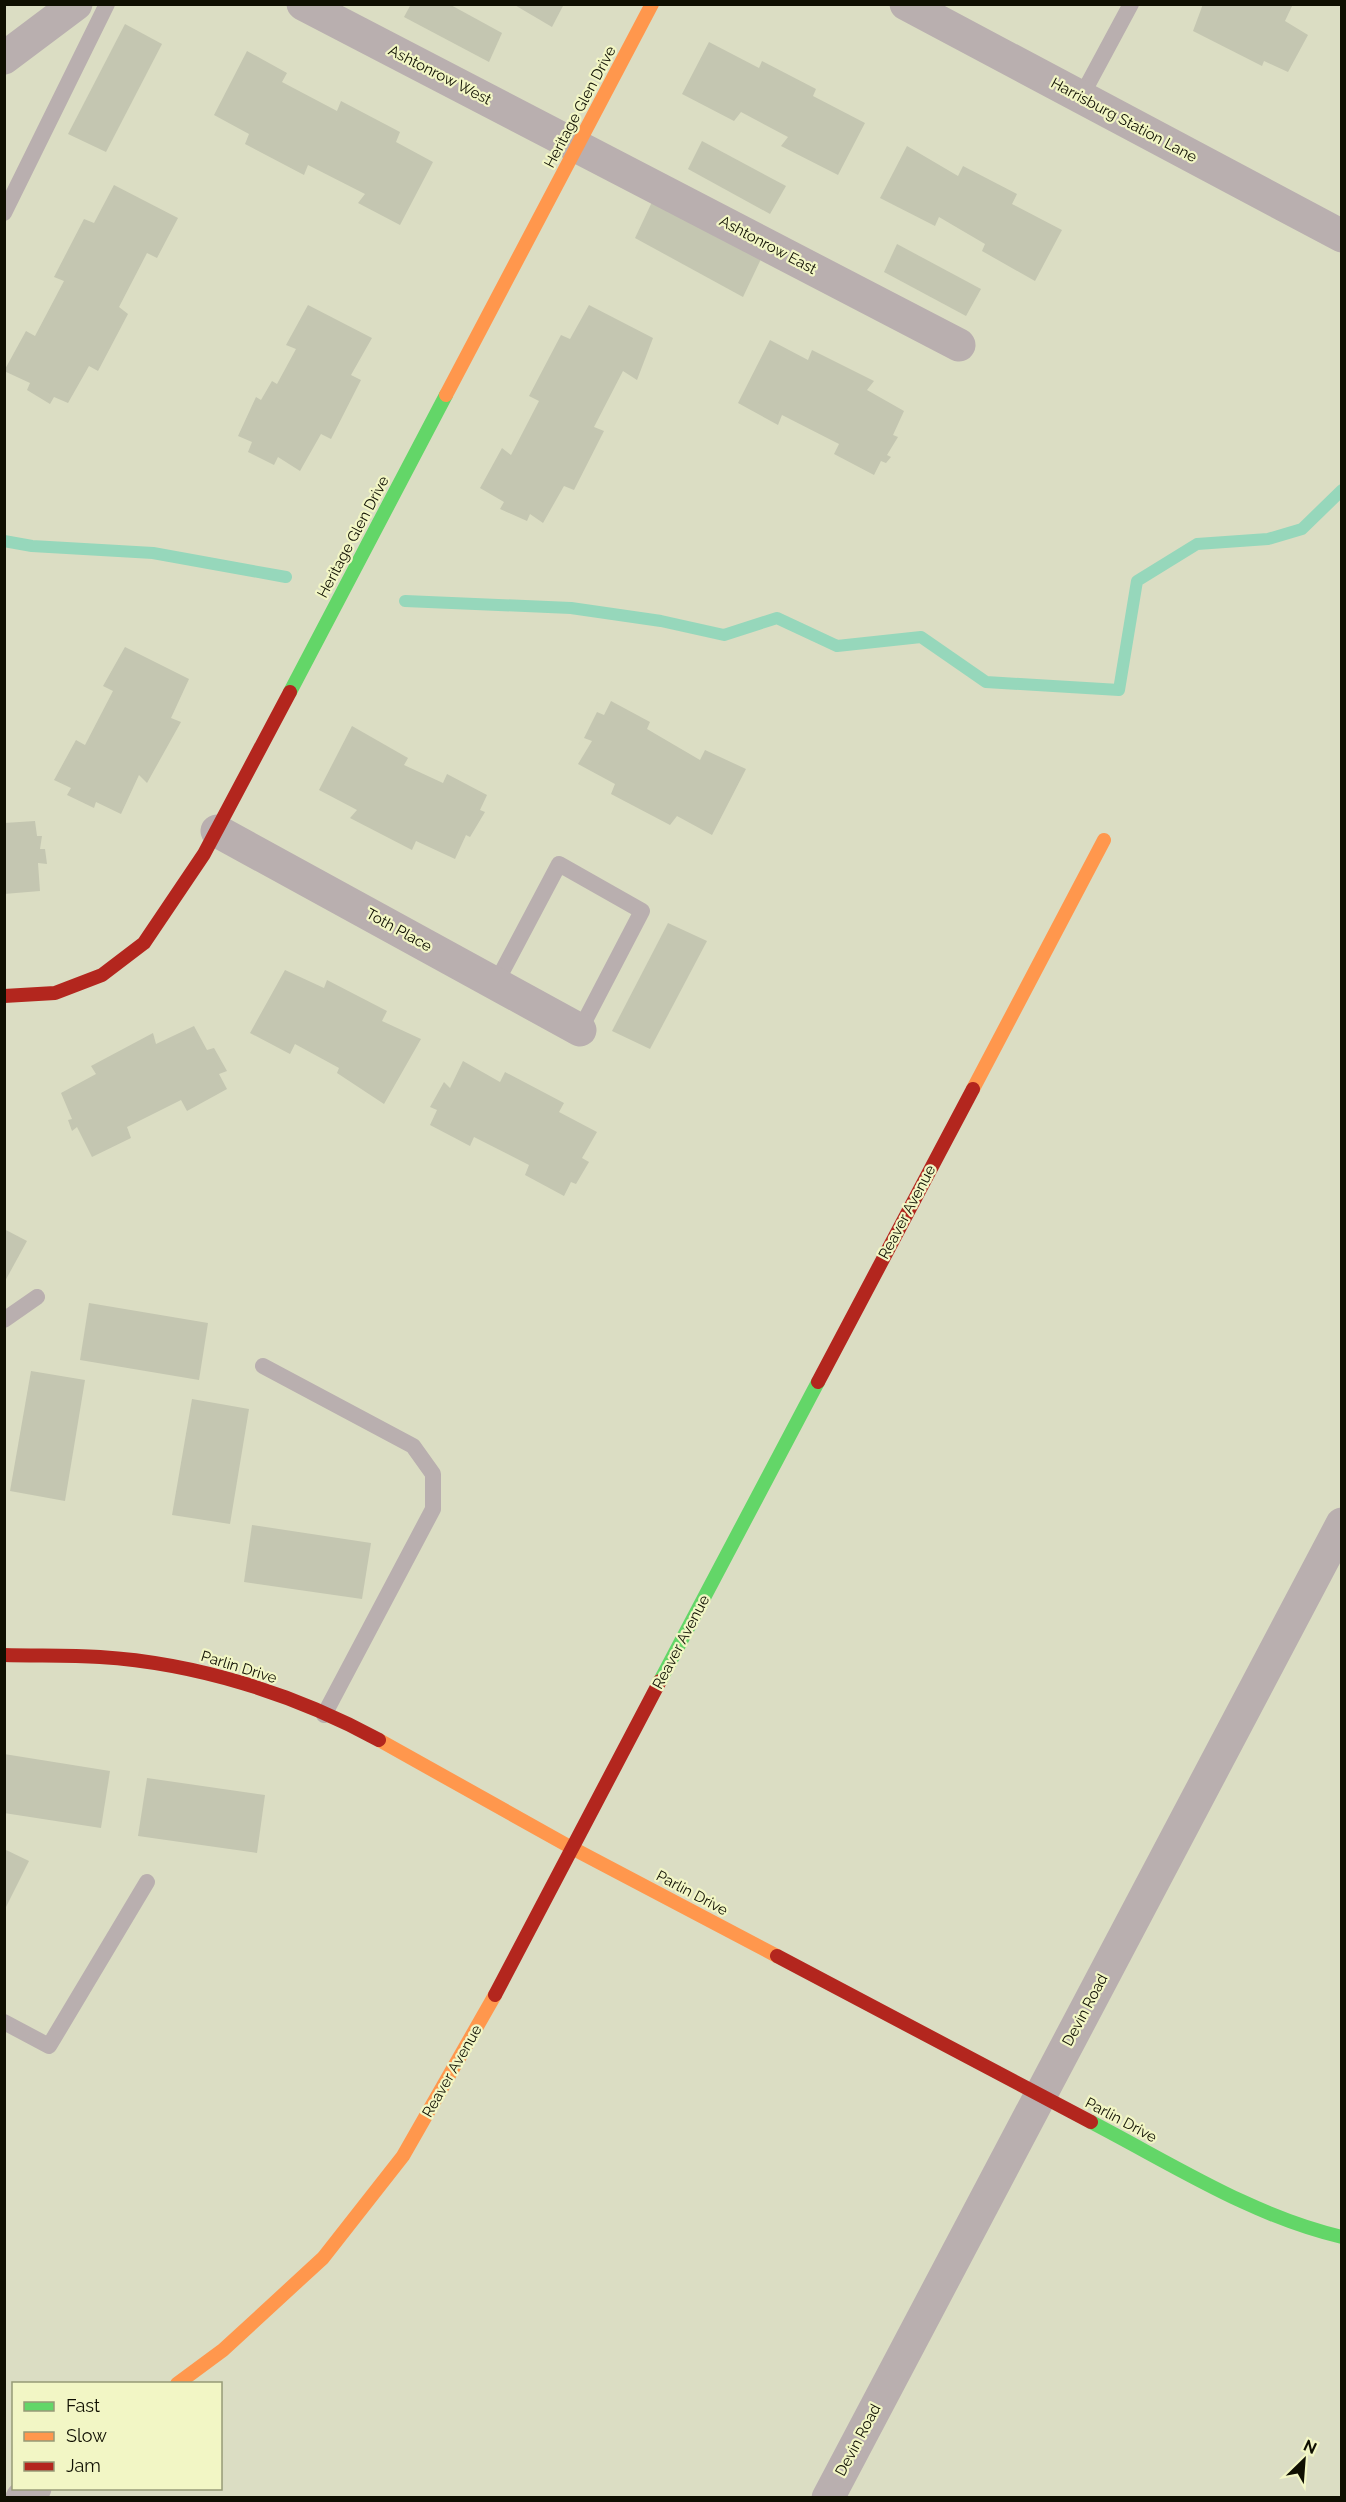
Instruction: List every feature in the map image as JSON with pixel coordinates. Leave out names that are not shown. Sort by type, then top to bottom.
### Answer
[{"type":"street","points":[[4,58],[76,4]]},
{"type":"street","name":"Ashtonrow West","points":[[303,4],[578,146]]},
{"type":"street","name":"Heritage Glen Drive","points":[[4,996],[55,993],[102,975],[144,943],[204,854],[652,4]]},
{"type":"street","name":"Harrisburg Station Lane","points":[[906,4],[1341,236]]},
{"type":"street","name":"Ashtonrow East","points":[[578,146],[958,345]]},
{"type":"street","name":"Toth Place","points":[[217,831],[580,1029]]},
{"type":"street","name":"Reaver Avenue","points":[[180,2382],[223,2350],[323,2258],[403,2156],[471,2040],[1104,840]]},
{"type":"street","name":"Devin Road","points":[[828,2498],[1341,1524]]},
{"type":"street","name":"Parlin Drive","points":[[4,1655],[101,1657],[178,1667],[255,1686],[360,1730],[572,1848],[1255,2208],[1312,2230],[1341,2237]]},
{"type":"lane","points":[[4,213],[106,4]]},
{"type":"lane","points":[[1081,97],[1131,4]]},
{"type":"lane","points":[[496,983],[559,864],[642,911],[580,1029]]},
{"type":"lane","points":[[4,1320],[37,1297]]},
{"type":"lane","points":[[263,1366],[413,1446],[433,1474],[433,1509],[324,1715]]},
{"type":"lane","points":[[4,2022],[49,2046],[147,1882]]},
{"type":"building","points":[[411,4],[449,4],[502,33],[489,62],[404,17]]},
{"type":"building","points":[[513,4],[564,4],[552,27]]},
{"type":"building","points":[[1203,4],[1293,4],[1285,21],[1308,35],[1288,72],[1264,61],[1262,66],[1193,31]]},
{"type":"building","points":[[125,24],[162,44],[106,152],[68,134]]},
{"type":"building","points":[[709,42],[759,68],[762,61],[816,89],[813,96],[865,123],[838,175],[781,146],[788,137],[741,112],[734,121],[682,94]]},
{"type":"building","points":[[247,51],[287,73],[282,82],[337,111],[341,101],[400,132],[396,142],[433,162],[400,225],[358,203],[365,194],[308,165],[304,175],[245,144],[249,134],[214,115]]},
{"type":"building","points":[[702,141],[786,186],[770,214],[688,169]]},
{"type":"building","points":[[907,146],[958,176],[963,166],[1017,194],[1012,204],[1062,230],[1035,281],[982,251],[985,244],[939,217],[935,226],[880,198]]},
{"type":"building","points":[[114,185],[178,218],[157,258],[147,253],[119,307],[128,314],[98,371],[89,366],[68,403],[54,397],[50,404],[27,390],[30,383],[4,371],[26,331],[35,336],[64,281],[54,277],[84,219],[94,223]]},
{"type":"building","points":[[652,202],[761,259],[743,297],[635,238]]},
{"type":"building","points":[[897,244],[981,289],[966,316],[884,272]]},
{"type":"building","points":[[308,305],[372,338],[351,375],[361,380],[331,439],[321,434],[300,471],[278,457],[274,465],[248,452],[252,442],[238,436],[256,397],[261,400],[272,381],[277,384],[296,349],[286,345]]},
{"type":"building","points":[[589,305],[653,338],[637,380],[623,371],[594,427],[604,431],[574,490],[564,486],[543,523],[530,514],[527,521],[500,509],[504,502],[480,488],[502,448],[511,455],[539,401],[529,396],[561,335],[570,339]]},
{"type":"building","points":[[770,340],[808,360],[812,350],[874,381],[867,390],[904,411],[893,435],[898,437],[887,455],[891,457],[886,463],[881,461],[874,475],[834,454],[839,444],[782,415],[778,425],[738,403]]},
{"type":"building","points":[[125,647],[189,679],[171,718],[181,722],[147,783],[139,775],[121,814],[96,802],[94,808],[67,795],[71,788],[54,780],[76,740],[85,745],[113,691],[103,686]]},
{"type":"building","points":[[611,701],[650,722],[647,729],[700,760],[705,750],[746,769],[712,835],[677,816],[670,825],[611,794],[615,784],[578,764],[592,741],[584,738],[597,712],[604,715]]},
{"type":"building","points":[[352,726],[408,758],[404,765],[443,783],[447,774],[487,795],[480,810],[485,812],[470,837],[466,835],[455,859],[416,841],[412,850],[350,818],[357,810],[319,790]]},
{"type":"building","points":[[35,821],[37,836],[42,836],[40,849],[45,849],[47,864],[38,863],[40,891],[4,894],[4,823]]},
{"type":"building","points":[[668,923],[707,941],[650,1049],[612,1031]]},
{"type":"building","points":[[285,970],[324,988],[327,980],[387,1011],[382,1021],[421,1039],[384,1104],[337,1073],[339,1068],[295,1044],[290,1054],[250,1033]]},
{"type":"building","points":[[194,1026],[207,1050],[214,1048],[227,1071],[219,1074],[227,1089],[187,1111],[181,1100],[127,1127],[131,1138],[92,1157],[77,1127],[72,1131],[68,1120],[72,1119],[61,1093],[96,1074],[91,1066],[153,1033],[156,1044]]},
{"type":"building","points":[[463,1061],[500,1082],[505,1072],[564,1103],[559,1112],[597,1132],[582,1158],[589,1162],[576,1184],[571,1182],[564,1196],[525,1175],[529,1165],[474,1137],[470,1146],[430,1125],[437,1110],[430,1107],[444,1082],[450,1088]]},
{"type":"building","points":[[4,1229],[27,1241],[4,1283]]},
{"type":"building","points":[[89,1303],[208,1323],[199,1380],[80,1360]]},
{"type":"building","points":[[31,1371],[85,1380],[65,1501],[10,1491]]},
{"type":"building","points":[[192,1399],[249,1409],[230,1524],[172,1515]]},
{"type":"building","points":[[252,1525],[371,1543],[362,1599],[244,1582]]},
{"type":"building","points":[[4,1754],[110,1771],[101,1828],[4,1813]]},
{"type":"building","points":[[147,1778],[265,1795],[257,1853],[138,1836]]},
{"type":"building","points":[[4,1849],[29,1861],[4,1911]]},
{"type":"waterway","points":[[405,601],[571,608],[661,621],[724,635],[777,618],[837,646],[921,637],[986,682],[1119,690],[1137,581],[1197,544],[1268,539],[1302,529],[1342,490]]},
{"type":"waterway","points":[[4,541],[32,546],[153,553],[286,577]]},
{"type":"traffic: fast","points":[[290,692],[446,395]]},
{"type":"traffic: fast","points":[[660,1681],[818,1382]]},
{"type":"traffic: fast","points":[[1091,2122],[1244,2202],[1309,2228],[1342,2237]]},
{"type":"traffic: slow","points":[[446,395],[652,4]]},
{"type":"traffic: slow","points":[[973,1089],[1104,840]]},
{"type":"traffic: slow","points":[[379,1740],[572,1848],[777,1956]]},
{"type":"traffic: slow","points":[[180,2382],[223,2350],[323,2258],[403,2156],[495,1995]]},
{"type":"traffic: jam","points":[[4,996],[55,993],[102,975],[144,943],[204,854],[290,692]]},
{"type":"traffic: jam","points":[[818,1382],[973,1089]]},
{"type":"traffic: jam","points":[[4,1655],[136,1660],[208,1674],[279,1695],[313,1708],[379,1740]]},
{"type":"traffic: jam","points":[[495,1995],[660,1681]]},
{"type":"traffic: jam","points":[[777,1956],[1091,2122]]}]
